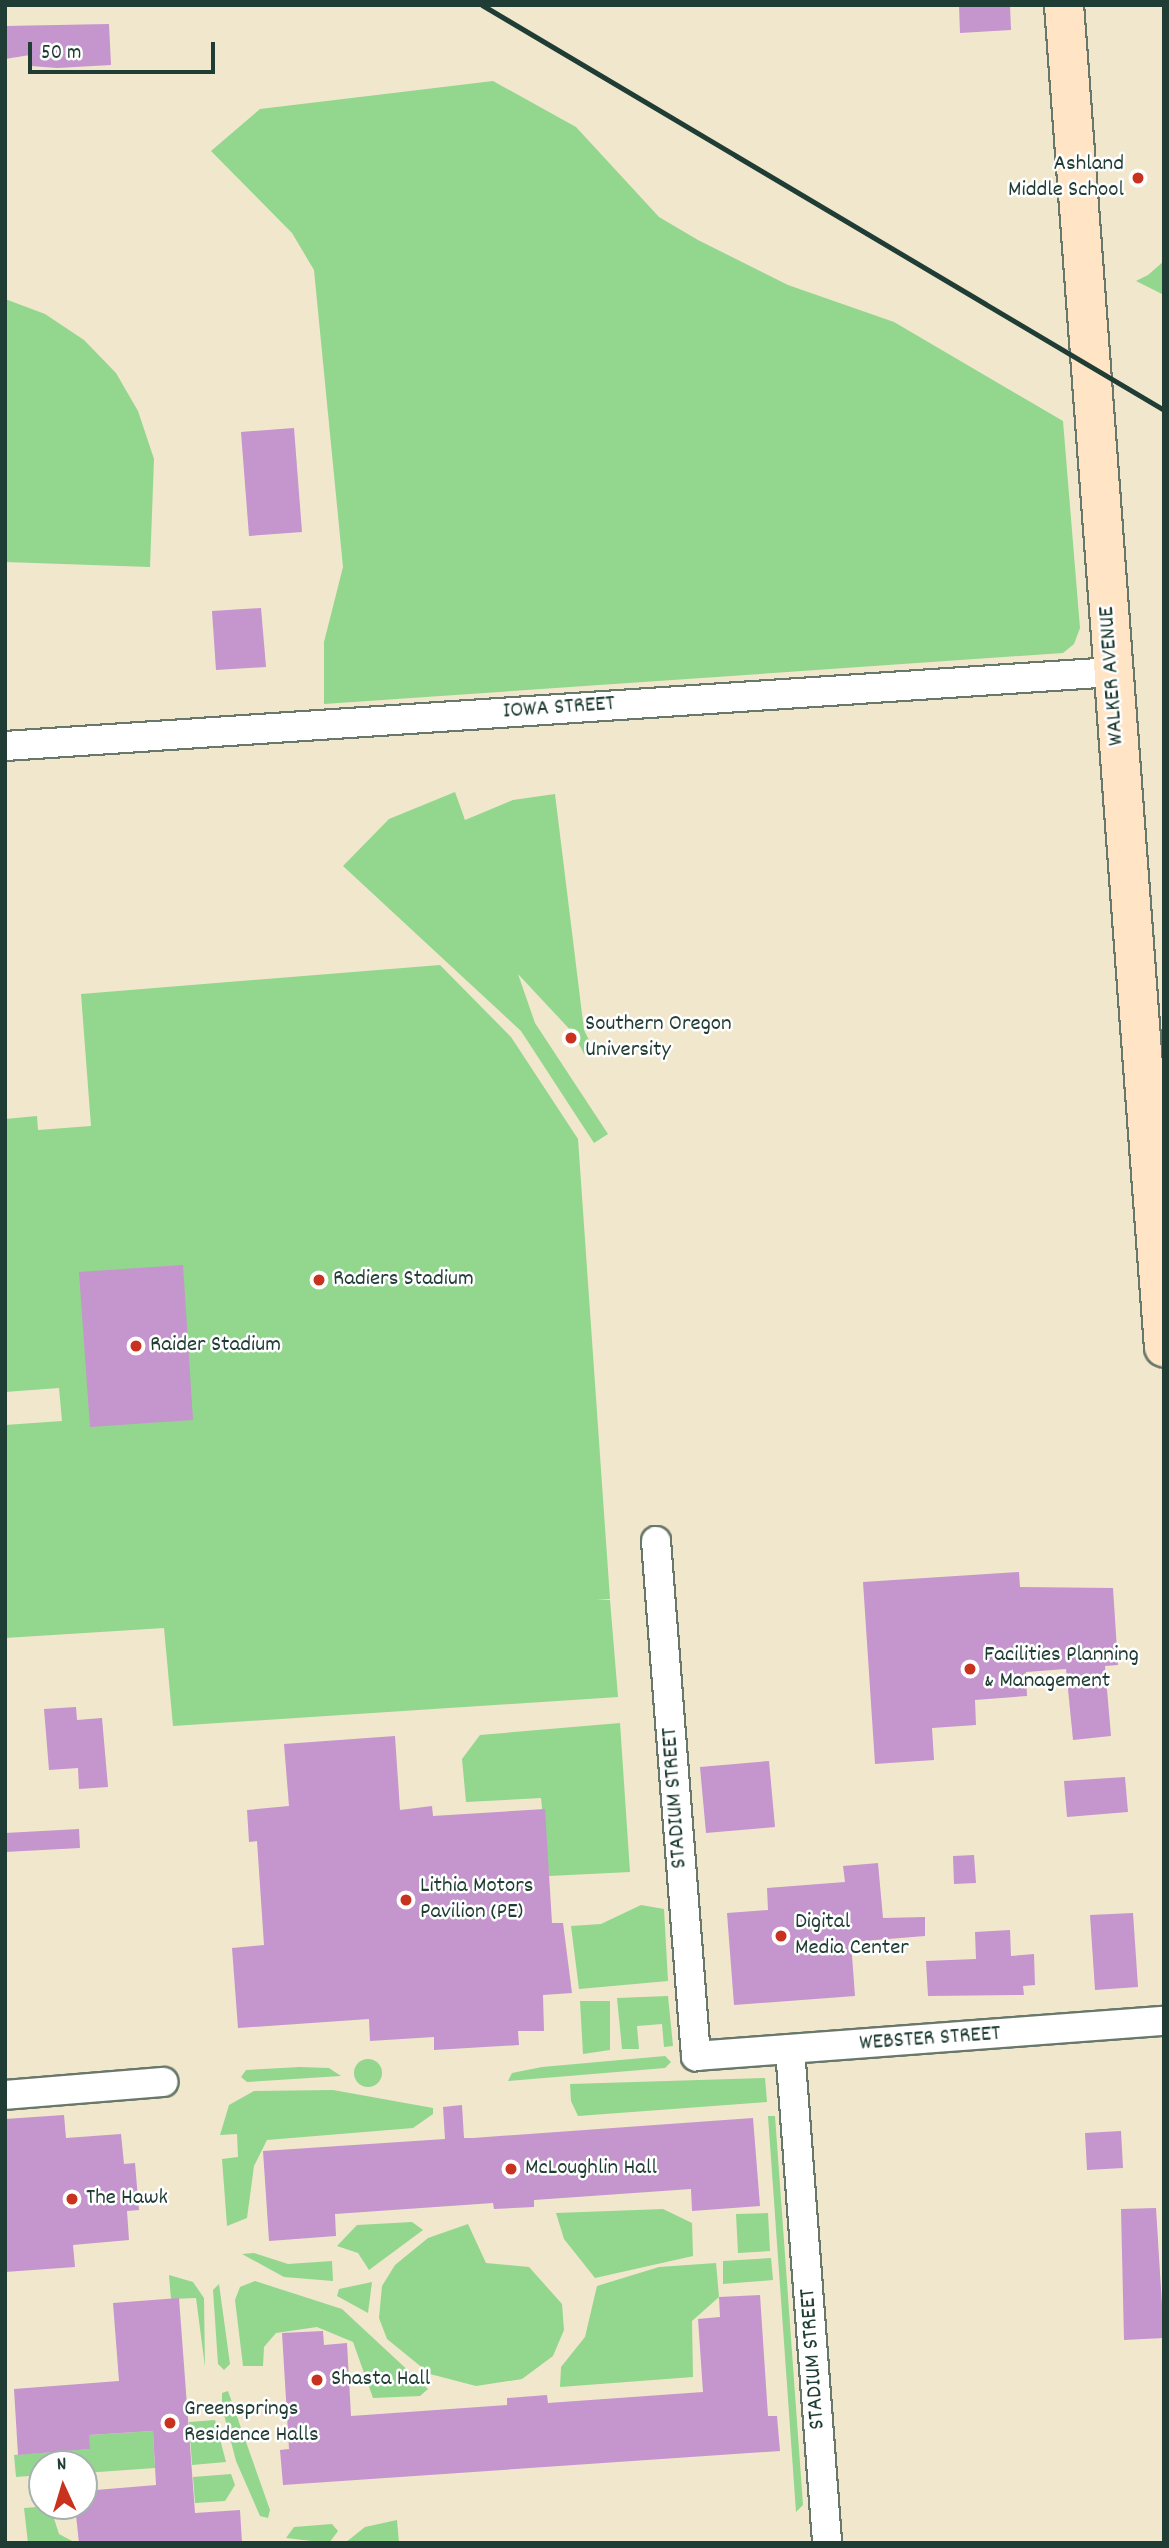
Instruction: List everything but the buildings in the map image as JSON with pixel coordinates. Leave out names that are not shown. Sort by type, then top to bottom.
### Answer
[{"type":"street","name":"WALKER AVENUE","points":[[1064,5],[1164,1347]]},
{"type":"street","name":"IOWA STREET","points":[[5,746],[1112,672]]},
{"type":"street","name":"STADIUM STREET","points":[[656,1541],[696,2056]]},
{"type":"street","name":"WEBSTER STREET","points":[[696,2056],[1164,2021]]},
{"type":"street","name":"STADIUM STREET","points":[[790,2049],[827,2543]]},
{"type":"street","points":[[5,2095],[163,2082]]},
{"type":"green space","points":[[493,81],[576,127],[659,217],[698,240],[788,285],[894,322],[1063,421],[1080,628],[1074,644],[1063,653],[324,704],[324,642],[343,567],[314,270],[292,233],[211,151],[260,109]]},
{"type":"green space","points":[[1164,261],[1164,295],[1136,281],[1148,275]]},
{"type":"green space","points":[[5,299],[45,314],[84,340],[116,373],[138,411],[154,459],[150,567],[5,562]]},
{"type":"green space","points":[[455,792],[465,820],[513,800],[555,794],[584,1030],[594,1050],[584,1054],[574,1034],[518,974],[535,1023],[608,1134],[594,1143],[521,1031],[343,866],[389,819]]},
{"type":"green space","name":"Radiers Stadium","points":[[440,965],[511,1037],[578,1139],[610,1599],[596,1600],[610,1600],[618,1697],[173,1726],[164,1628],[5,1638],[5,1425],[62,1421],[59,1388],[5,1392],[5,1119],[37,1116],[38,1130],[91,1126],[81,994]]},
{"type":"green space","points":[[620,1723],[630,1872],[549,1876],[541,1798],[466,1802],[462,1759],[480,1735]]},
{"type":"green space","points":[[641,1905],[664,1909],[668,1981],[579,1989],[571,1926],[601,1924]]},
{"type":"green space","points":[[668,1996],[673,2046],[664,2047],[662,2024],[637,2026],[639,2049],[622,2049],[617,1998]]},
{"type":"green space","points":[[580,2001],[610,2001],[610,2050],[583,2054]]},
{"type":"green space","points":[[665,2056],[671,2062],[665,2068],[508,2081],[512,2073],[542,2067]]},
{"type":"green space","points":[[368,2059],[378,2063],[382,2073],[378,2083],[368,2087],[358,2083],[354,2073],[358,2063]]},
{"type":"green space","points":[[329,2068],[341,2076],[247,2082],[241,2077],[246,2070]]},
{"type":"green space","points":[[765,2078],[767,2102],[578,2116],[571,2101],[570,2084]]},
{"type":"green space","points":[[333,2090],[433,2108],[433,2114],[413,2128],[267,2140],[254,2166],[247,2218],[227,2226],[222,2159],[238,2157],[237,2134],[220,2135],[229,2105],[254,2091]]},
{"type":"green space","points":[[768,2116],[775,2116],[803,2505],[796,2512]]},
{"type":"green space","points":[[663,2209],[692,2223],[693,2256],[595,2278],[564,2239],[556,2213]]},
{"type":"green space","points":[[768,2213],[770,2251],[738,2253],[736,2214]]},
{"type":"green space","points":[[412,2222],[423,2230],[369,2270],[358,2253],[337,2246],[357,2225]]},
{"type":"green space","points":[[468,2224],[486,2263],[529,2267],[562,2304],[564,2330],[553,2356],[522,2379],[476,2386],[430,2374],[387,2339],[379,2318],[382,2286],[395,2265],[428,2238]]},
{"type":"green space","points":[[254,2253],[288,2264],[332,2261],[333,2281],[284,2277],[242,2254]]},
{"type":"green space","points":[[771,2258],[773,2280],[723,2284],[723,2261]]},
{"type":"green space","points":[[716,2263],[719,2297],[692,2321],[693,2377],[560,2387],[561,2367],[585,2337],[597,2286],[659,2267]]},
{"type":"green space","points":[[169,2275],[193,2282],[204,2298],[205,2367],[196,2298],[171,2299]]},
{"type":"green space","points":[[255,2281],[342,2309],[428,2389],[420,2396],[373,2398],[353,2342],[317,2327],[276,2333],[264,2347],[263,2366],[243,2366],[235,2300],[240,2287]]},
{"type":"green space","points":[[372,2282],[368,2313],[337,2296],[339,2289]]},
{"type":"green space","points":[[219,2284],[230,2364],[224,2370],[218,2364],[213,2290]]},
{"type":"green space","points":[[228,2391],[270,2510],[268,2518],[260,2516],[236,2461],[222,2407],[222,2393]]},
{"type":"green space","points":[[215,2420],[226,2462],[192,2465],[189,2422]]},
{"type":"green space","points":[[153,2431],[155,2468],[98,2472],[98,2450],[76,2450],[89,2449],[89,2435]]},
{"type":"green space","points":[[28,2454],[28,2476],[16,2477],[14,2455]]},
{"type":"green space","points":[[231,2474],[235,2485],[225,2501],[195,2503],[193,2477]]},
{"type":"green space","points":[[24,2508],[28,2508],[28,2520],[54,2520],[59,2534],[76,2543],[28,2543]]},
{"type":"green space","points":[[397,2520],[399,2543],[345,2543],[365,2527]]},
{"type":"green space","points":[[332,2524],[338,2531],[329,2543],[286,2538],[294,2527]]},
{"type":"railway","points":[[482,5],[1164,410]]},
{"type":"place","name":"Ashland Middle School","points":[[1138,178]]},
{"type":"place","name":"Southern Oregon University","points":[[571,1038]]},
{"type":"place","name":"Radiers Stadium","points":[[319,1280]]},
{"type":"place","name":"Raider Stadium","points":[[136,1346]]},
{"type":"place","name":"Facilities Planning & Management","points":[[970,1669]]},
{"type":"place","name":"Lithia Motors Pavilion (PE)","points":[[406,1900]]},
{"type":"place","name":"Digital Media Center","points":[[781,1936]]},
{"type":"place","name":"McLoughlin Hall","points":[[511,2169]]},
{"type":"place","name":"The Hawk","points":[[72,2199]]},
{"type":"place","name":"Shasta Hall","points":[[317,2380]]},
{"type":"place","name":"Greensprings Residence Halls","points":[[170,2423]]}]
